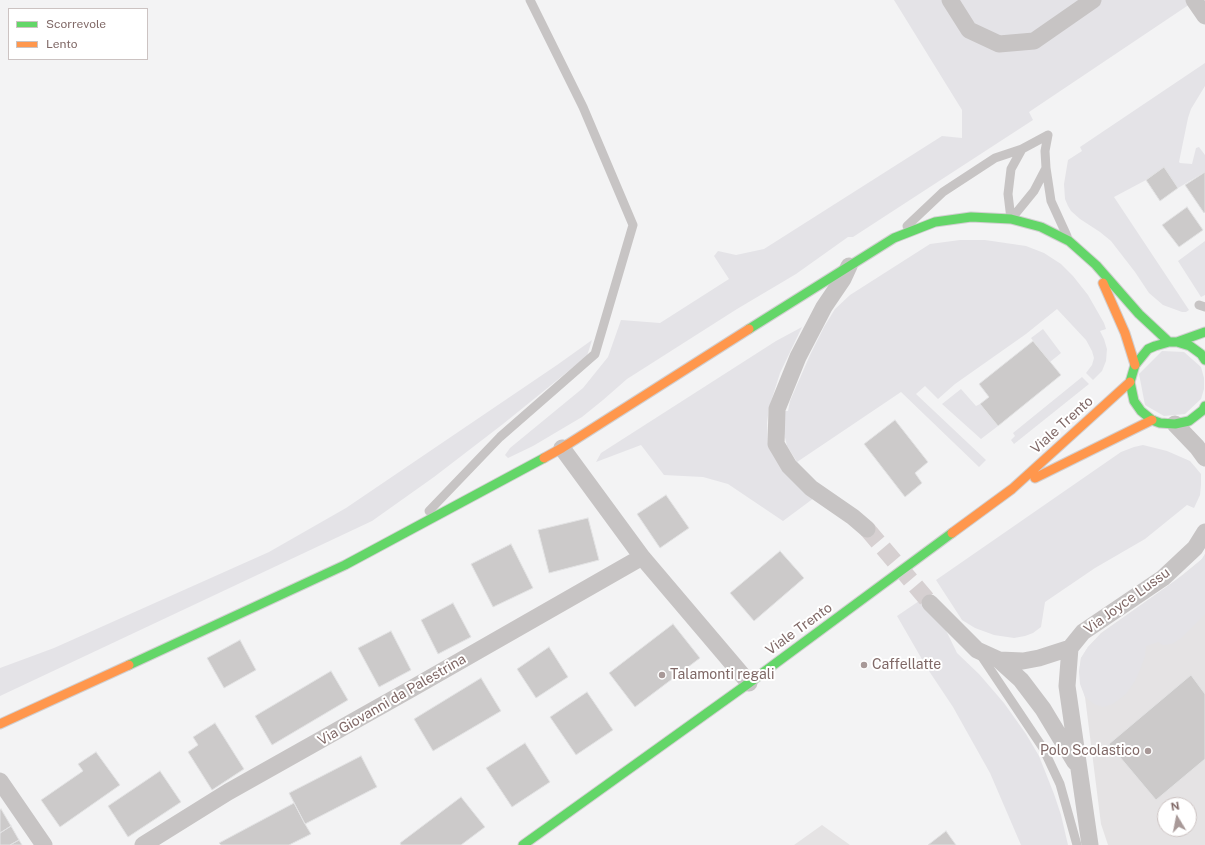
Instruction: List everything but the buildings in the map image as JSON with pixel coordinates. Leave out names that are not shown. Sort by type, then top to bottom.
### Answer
[{"type":"street","points":[[950,0],[969,30],[999,44],[1034,41],[1093,0]]},
{"type":"street","points":[[1194,0],[1205,16]]},
{"type":"street","points":[[0,724],[95,682],[345,565],[562,448],[894,238],[935,222],[971,217],[1012,219],[1041,227],[1069,242],[1096,265],[1138,314],[1173,342],[1190,346],[1201,354],[1205,360]]},
{"type":"street","points":[[1096,265],[1135,365]]},
{"type":"street","points":[[849,266],[843,279],[824,307],[795,365],[777,409],[776,444],[789,466],[811,488],[853,517],[867,529]]},
{"type":"street","points":[[1205,332],[1155,346],[1148,350],[1135,365],[1130,382],[1134,401],[1141,411],[1152,420],[1160,423],[1175,424],[1189,421],[1203,410],[1205,406]]},
{"type":"street","name":"Viale Trento","points":[[523,845],[749,683],[1012,489],[1130,382]]},
{"type":"street","name":"Viale Trento","points":[[1012,489],[1152,420]]},
{"type":"street","points":[[1175,424],[1205,458]]},
{"type":"street","points":[[562,448],[642,557],[749,683]]},
{"type":"street","name":"Via Joyce Lussu","points":[[1070,648],[1083,632],[1163,578],[1195,548],[1205,532]]},
{"type":"street","name":"Via Giovanni da Palestrina","points":[[143,845],[228,792],[642,557]]},
{"type":"street","points":[[930,603],[977,650],[999,660],[1021,680],[1043,709],[1079,769]]},
{"type":"street","points":[[999,660],[1023,661],[1039,658],[1070,648],[1067,686],[1090,845]]},
{"type":"street","points":[[0,781],[44,845]]},
{"type":"lane","points":[[413,528],[500,437],[595,354],[633,224],[583,107],[530,0]]},
{"type":"lane","points":[[894,238],[943,192],[995,158],[1022,149],[1048,134],[1045,151],[1046,168],[1052,200],[1069,242]]},
{"type":"lane","points":[[1012,219],[1008,194],[1011,169],[1022,149]]},
{"type":"lane","points":[[1012,219],[1034,191],[1046,168]]},
{"type":"lane","points":[[977,650],[1043,748],[1060,784],[1077,845]]},
{"type":"shaded area","points":[[894,0],[1196,0],[1029,112],[1033,120],[853,237],[848,237],[796,274],[737,309],[627,379],[582,417],[533,446],[508,458],[505,455],[510,448],[583,388],[608,357],[621,320],[660,323],[729,279],[714,256],[718,251],[736,255],[764,249],[942,136],[962,138],[962,110]]},
{"type":"shaded area","points":[[1205,63],[1205,86],[1191,109],[1179,162],[1192,164],[1196,148],[1199,147],[1205,155],[1205,172],[1178,188],[1164,168],[1146,180],[1114,197],[1189,310],[1182,312],[1163,305],[1149,293],[1111,241],[1071,211],[1065,199],[1064,184],[1068,160],[1082,151],[1080,147]]},
{"type":"shaded area","points":[[960,240],[985,240],[1026,246],[1044,253],[1061,264],[1088,295],[1104,323],[1106,329],[1100,331],[1107,349],[1106,361],[1102,371],[1093,380],[1086,373],[1092,365],[1094,358],[1092,351],[1086,340],[1057,309],[1026,334],[955,384],[938,399],[925,386],[916,394],[986,460],[979,467],[901,392],[797,462],[787,446],[784,433],[785,411],[788,411],[790,401],[810,355],[835,309],[850,295],[930,244]]},
{"type":"shaded area","points":[[1205,241],[1205,295],[1201,297],[1178,261]]},
{"type":"shaded area","points":[[802,327],[780,373],[769,408],[767,423],[768,444],[814,498],[783,521],[728,484],[703,477],[664,475],[641,445],[596,462],[601,453],[776,341]]},
{"type":"shaded area","points":[[1043,329],[1061,353],[1050,362],[1031,338]]},
{"type":"shaded area","points":[[592,340],[587,356],[503,424],[434,477],[372,521],[0,696],[0,668],[54,648],[269,552],[346,508]]},
{"type":"shaded area","points":[[1162,351],[1184,352],[1201,367],[1204,378],[1204,389],[1201,399],[1185,414],[1164,416],[1145,405],[1139,374]]},
{"type":"shaded area","points":[[1082,377],[1089,384],[1014,444],[1011,440],[1015,436],[1013,433]]},
{"type":"shaded area","points":[[961,389],[976,406],[980,404],[998,426],[981,439],[942,404]]},
{"type":"shaded area","points":[[1143,445],[1167,451],[1190,461],[1201,474],[1200,495],[1194,508],[1187,505],[1145,539],[1095,568],[1045,602],[1041,627],[1033,633],[1014,638],[994,635],[975,628],[962,620],[936,580],[1121,452]]},
{"type":"shaded area","name":"Polo Scolastico","points":[[1205,554],[1205,845],[1108,845],[1101,824],[1085,697],[1079,672],[1081,658],[1088,647],[1101,633],[1175,581],[1202,559]]},
{"type":"shaded area","points":[[1205,554],[1205,614],[1180,639],[1172,644],[1163,645],[1158,642],[1146,646],[1145,656],[1135,681],[1126,694],[1113,704],[1103,707],[1094,704],[1085,697],[1080,684],[1079,672],[1081,658],[1088,647],[1102,633],[1187,572],[1202,559]]},
{"type":"shaded area","points":[[922,599],[939,616],[957,653],[979,674],[1004,703],[1026,734],[1039,756],[1054,794],[1068,845],[1021,845],[990,773],[953,707],[927,668],[897,616]]},
{"type":"shaded area","points":[[822,825],[850,845],[794,845]]},
{"type":"tunnel","points":[[867,529],[930,603]]},
{"type":"traffic: fast","points":[[749,329],[894,238],[935,222],[971,217],[1011,219],[1041,227],[1069,241],[1096,265],[1139,314],[1169,342]]},
{"type":"traffic: fast","points":[[1177,342],[1205,332]]},
{"type":"traffic: fast","points":[[1205,360],[1201,354],[1190,346],[1177,342],[1169,342],[1155,346],[1148,349],[1135,365],[1130,382],[1134,401],[1141,411],[1152,420],[1160,423],[1175,424],[1189,421],[1203,410],[1205,406]]},
{"type":"traffic: fast","points":[[129,665],[345,565],[544,458]]},
{"type":"traffic: fast","points":[[523,845],[749,683],[952,533]]},
{"type":"traffic: slow","points":[[1103,283],[1125,333],[1135,365]]},
{"type":"traffic: slow","points":[[544,458],[749,329]]},
{"type":"traffic: slow","points":[[952,533],[1012,489],[1130,382]]},
{"type":"traffic: slow","points":[[1035,478],[1152,420]]},
{"type":"traffic: slow","points":[[0,724],[129,665]]},
{"type":"place","name":"Caffellatte","points":[[864,665]]},
{"type":"place","name":"Talamonti regali","points":[[662,675]]},
{"type":"place","name":"Polo Scolastico","points":[[1148,751]]}]
